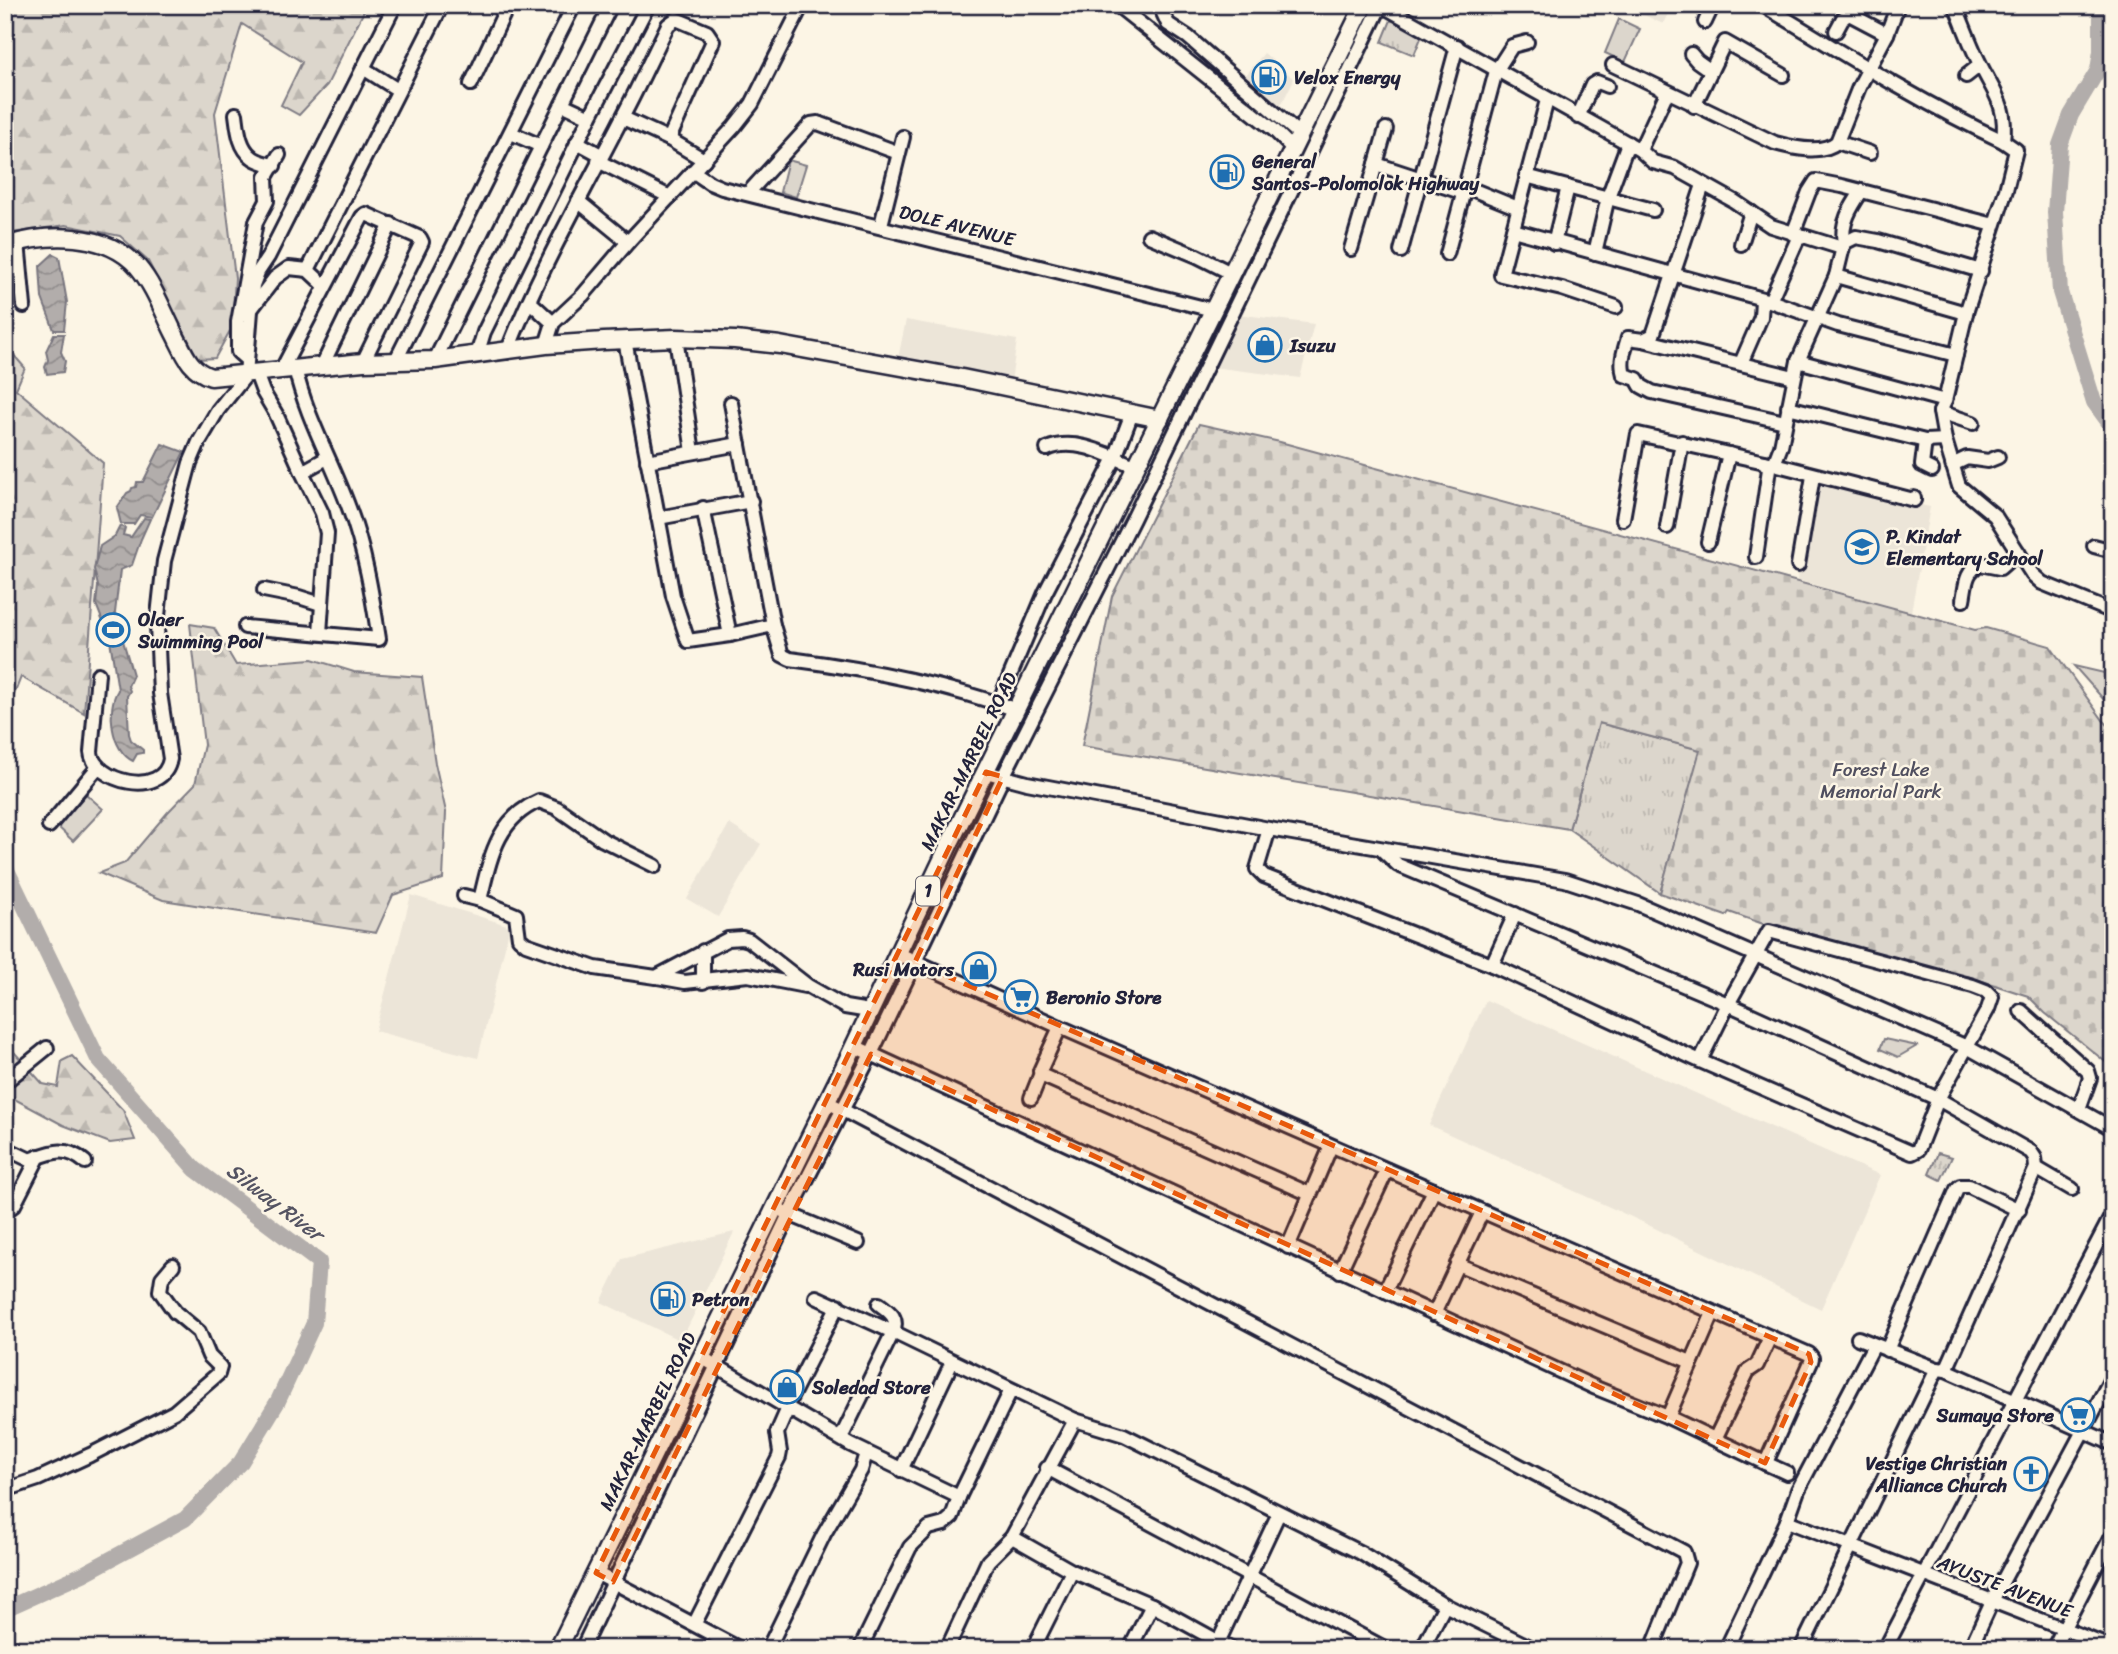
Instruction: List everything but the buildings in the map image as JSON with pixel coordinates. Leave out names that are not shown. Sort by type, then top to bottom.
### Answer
[{"type":"main road","name":"MAKAR-MARBEL ROAD","points":[[558,1649],[701,1357],[782,1211],[827,1101],[869,1011],[1364,5]]},
{"type":"main road","points":[[11,244],[45,237],[80,239],[120,252],[137,265],[148,281],[185,356],[195,369],[211,377],[250,369],[435,360],[546,345],[677,338],[735,340],[780,345],[962,378],[1160,419]]},
{"type":"street","points":[[98,674],[91,752],[93,762],[122,780],[144,783],[159,778],[169,766],[160,694],[157,625],[164,561],[190,463],[218,410],[250,369],[253,285],[395,5]]},
{"type":"street","points":[[308,270],[442,5]]},
{"type":"street","points":[[471,84],[508,5]]},
{"type":"street","points":[[395,362],[574,5]]},
{"type":"street","points":[[435,360],[611,5]]},
{"type":"street","points":[[477,355],[484,332],[648,5]]},
{"type":"street","points":[[546,345],[553,323],[583,295],[752,104],[802,5]]},
{"type":"street","points":[[1116,5],[1274,130],[1296,141]]},
{"type":"street","points":[[1166,5],[1163,13],[1168,24],[1184,33],[1296,141]]},
{"type":"street","points":[[582,1649],[718,1367],[782,1211],[871,1054],[1003,777],[1133,519],[1381,5],[1634,147],[1653,162],[1675,168],[1771,226],[1796,235],[1843,245],[1856,237],[1878,241],[1981,271]]},
{"type":"street","points":[[1705,22],[1713,5]]},
{"type":"street","points":[[1763,5],[1905,92],[2016,150],[2006,190],[1966,313],[1943,406],[1945,440],[1959,485],[1995,516],[2032,574],[2050,588],[2113,612]]},
{"type":"street","points":[[1613,65],[1694,106],[1786,146],[1812,149],[1831,147],[1837,142],[1868,67],[1887,34],[1898,5]]},
{"type":"street","points":[[1955,5],[1980,65],[1998,96],[2005,129],[2003,141]]},
{"type":"street","points":[[1836,31],[1843,18],[1852,10],[1887,34]]},
{"type":"street","points":[[507,352],[599,158],[623,118],[671,21],[676,19],[713,37],[712,45],[669,139]]},
{"type":"street","points":[[1447,254],[1496,71],[1512,46],[1527,42]]},
{"type":"street","points":[[1694,106],[1725,42],[1783,75]]},
{"type":"street","points":[[1401,251],[1457,46]]},
{"type":"street","points":[[1691,54],[1711,71]]},
{"type":"street","points":[[1966,76],[1980,65]]},
{"type":"street","points":[[363,68],[398,90]]},
{"type":"street","points":[[1578,117],[1594,82],[1607,86]]},
{"type":"street","points":[[1595,253],[1608,197],[1667,92]]},
{"type":"street","points":[[1546,100],[1502,275],[1562,289],[1616,307]]},
{"type":"street","points":[[562,104],[590,117]]},
{"type":"street","points":[[236,114],[239,136],[252,158],[276,160],[266,177],[267,201],[256,222],[238,322],[238,352],[276,414],[326,525],[326,566],[320,633]]},
{"type":"street","points":[[623,118],[669,139],[704,160]]},
{"type":"street","points":[[748,192],[811,124],[818,123],[899,153]]},
{"type":"street","points":[[1351,249],[1386,129]]},
{"type":"street","points":[[511,133],[541,146]]},
{"type":"street","points":[[881,225],[903,137]]},
{"type":"street","points":[[577,142],[599,158],[670,197]]},
{"type":"street","points":[[1837,142],[1870,153]]},
{"type":"street","points":[[1377,164],[1464,192]]},
{"type":"street","name":"DOLE AVENUE","points":[[694,172],[710,183],[1213,310]]},
{"type":"street","points":[[1526,176],[1653,210]]},
{"type":"street","points":[[1741,363],[1796,235],[1809,192],[1816,181],[1994,225]]},
{"type":"street","points":[[1643,340],[1653,335],[1703,185]]},
{"type":"street","points":[[1554,243],[1567,187]]},
{"type":"street","points":[[1464,192],[1469,188],[1518,208]]},
{"type":"street","points":[[1756,557],[1769,463],[1782,446],[1798,361],[1836,276],[1848,212],[1861,192]]},
{"type":"street","points":[[578,201],[628,242]]},
{"type":"street","points":[[1741,244],[1751,212]]},
{"type":"street","points":[[245,627],[366,637],[377,627],[368,568],[350,509],[288,369],[326,286],[364,214],[420,238],[422,242],[363,362]]},
{"type":"street","points":[[322,366],[391,224]]},
{"type":"street","points":[[1513,230],[1766,301],[1818,319],[1956,355]]},
{"type":"street","points":[[1149,236],[1231,273]]},
{"type":"street","points":[[11,244],[24,306]]},
{"type":"street","points":[[268,257],[289,268],[308,270],[326,286]]},
{"type":"street","points":[[252,309],[270,284],[289,268]]},
{"type":"street","points":[[1836,276],[1966,313]]},
{"type":"street","points":[[529,301],[553,323]]},
{"type":"street","points":[[677,338],[694,452]]},
{"type":"street","points":[[1785,422],[1652,392],[1641,386],[1637,379],[1624,375],[1622,364],[1628,338],[1794,377]]},
{"type":"street","points":[[625,340],[673,596],[688,640],[730,635],[773,625]]},
{"type":"street","points":[[1798,361],[1943,406],[1973,423]]},
{"type":"street","points":[[731,402],[780,652],[787,658],[941,687],[1017,710]]},
{"type":"street","points":[[1788,407],[1925,442],[1945,440]]},
{"type":"street","points":[[998,704],[1045,593],[1115,458],[1132,413]]},
{"type":"street","points":[[1623,519],[1638,434],[1682,442],[1914,498]]},
{"type":"street","points":[[1667,527],[1682,442]]},
{"type":"street","points":[[1925,442],[1922,465],[1932,470]]},
{"type":"street","points":[[647,461],[739,444]]},
{"type":"street","points":[[1047,449],[1067,444],[1100,452],[1137,467]]},
{"type":"street","points":[[1708,542],[1729,454]]},
{"type":"street","points":[[1952,465],[1967,458],[1988,461],[1998,457]]},
{"type":"street","points":[[302,472],[327,458]]},
{"type":"street","points":[[1798,565],[1814,476]]},
{"type":"street","points":[[658,518],[751,501]]},
{"type":"street","points":[[703,508],[730,635]]},
{"type":"street","points":[[2094,546],[2113,551]]},
{"type":"street","points":[[1963,600],[1971,570],[1980,564],[2000,568],[2018,552]]},
{"type":"street","points":[[264,590],[321,604]]},
{"type":"street","points":[[48,826],[98,767]]},
{"type":"street","points":[[986,772],[1269,829],[1584,885],[1638,904],[1966,1047],[2113,1129]]},
{"type":"street","points":[[480,900],[497,840],[512,817],[524,807],[539,801],[557,808],[603,840],[655,866]]},
{"type":"street","points":[[1269,829],[1256,869],[1259,873],[1492,965],[1700,1061],[1912,1153],[1918,1150],[1938,1099],[1992,1001],[1990,993],[1980,988],[1772,931],[1768,932],[1754,956],[1700,1061]]},
{"type":"street","points":[[1380,849],[1398,865],[1728,1004],[1938,1099],[2031,1152],[2035,1158],[2036,1168],[2019,1210],[1801,1649]]},
{"type":"street","points":[[464,896],[516,915],[519,938],[526,944],[595,968],[685,982],[748,975],[808,986]]},
{"type":"street","points":[[1492,965],[1515,914]]},
{"type":"street","points":[[656,977],[728,939],[742,937],[750,940],[808,986],[845,1007],[869,1011]]},
{"type":"street","points":[[703,951],[703,982]]},
{"type":"street","points":[[899,954],[1809,1354],[1812,1358],[1765,1463]]},
{"type":"street","points":[[2021,1012],[2088,1071],[2090,1078],[2079,1109]]},
{"type":"street","points":[[1031,1098],[1060,1027]]},
{"type":"street","points":[[854,1046],[1340,1271],[1596,1388],[1668,1416],[1787,1473]]},
{"type":"street","points":[[5,1082],[47,1048]]},
{"type":"street","points":[[1041,1073],[1310,1194]]},
{"type":"street","points":[[827,1101],[1684,1552],[1687,1563],[1652,1649]]},
{"type":"street","points":[[1288,1247],[1331,1146]]},
{"type":"street","points":[[5,1148],[30,1160],[50,1152],[64,1151],[85,1162]]},
{"type":"street","points":[[5,1212],[14,1205],[39,1156]]},
{"type":"street","points":[[2036,1168],[2072,1189]]},
{"type":"street","points":[[1340,1271],[1387,1170]]},
{"type":"street","points":[[1726,1649],[1787,1521],[1802,1482],[1880,1348],[1957,1189],[1964,1185],[1974,1187],[2019,1210]]},
{"type":"street","points":[[1385,1291],[1434,1191]]},
{"type":"street","points":[[782,1211],[858,1242]]},
{"type":"street","points":[[1434,1314],[1482,1212]]},
{"type":"street","points":[[1885,1649],[2113,1213]]},
{"type":"street","points":[[1457,1264],[1691,1362]]},
{"type":"street","points":[[5,1490],[38,1479],[174,1412],[218,1374],[220,1367],[209,1356],[199,1332],[175,1312],[160,1291],[162,1278],[173,1265]]},
{"type":"street","points":[[816,1297],[838,1305],[952,1363],[1075,1420],[1124,1435],[1360,1553],[1446,1605],[1534,1649]]},
{"type":"street","points":[[841,1438],[896,1322],[879,1304]]},
{"type":"street","points":[[695,1623],[779,1457],[777,1433],[838,1305]]},
{"type":"street","points":[[1668,1416],[1713,1313]]},
{"type":"street","points":[[1715,1439],[1749,1370],[1757,1366],[1770,1337]]},
{"type":"street","points":[[1858,1338],[1941,1370],[2082,1433],[2113,1444]]},
{"type":"street","points":[[701,1357],[866,1453],[959,1497]]},
{"type":"street","points":[[901,1470],[952,1363]]},
{"type":"street","points":[[1970,1649],[1992,1601],[2113,1375]]},
{"type":"street","points":[[860,1649],[910,1547],[929,1528],[949,1521],[1011,1390]]},
{"type":"street","points":[[947,1649],[988,1561],[1012,1538],[1075,1420]]},
{"type":"street","points":[[768,1649],[824,1534],[861,1470],[866,1453]]},
{"type":"street","points":[[1047,1468],[1386,1649]]},
{"type":"street","points":[[1217,1645],[1279,1513]]},
{"type":"street","name":"AYUSTE AVENUE","points":[[1787,1521],[2113,1648]]},
{"type":"street","points":[[2053,1649],[2113,1533]]},
{"type":"street","points":[[1012,1538],[1072,1571],[1152,1605],[1217,1645],[1232,1649]]},
{"type":"street","points":[[1033,1649],[1072,1571]]},
{"type":"street","points":[[596,1573],[740,1649]]},
{"type":"street","points":[[1130,1649],[1152,1605]]},
{"type":"street","points":[[1422,1649],[1446,1605]]},
{"type":"highlighted area","points":[[986,772],[1003,777],[915,962],[1809,1354],[1811,1362],[1765,1463],[871,1054],[613,1582],[596,1573]]},
{"type":"shaded area","points":[[1623,5],[1672,5],[1663,24]]},
{"type":"shaded area","points":[[1264,53],[1294,79],[1278,111],[1241,81]]},
{"type":"shaded area","name":"Isuzu","points":[[1237,314],[1314,324],[1300,378],[1212,367]]},
{"type":"shaded area","points":[[906,320],[1017,340],[1011,382],[897,363]]},
{"type":"shaded area","name":"P. Kindat Elementary School","points":[[1813,482],[1930,507],[1911,612],[1797,580]]},
{"type":"shaded area","points":[[729,824],[761,844],[718,917],[687,899]]},
{"type":"shaded area","points":[[411,895],[510,926],[478,1058],[375,1031]]},
{"type":"shaded area","points":[[1486,1000],[1880,1175],[1821,1309],[1638,1220],[1429,1125]]},
{"type":"shaded area","points":[[734,1232],[681,1341],[601,1302],[622,1259]]},
{"type":"green space","points":[[5,5],[367,5],[327,85],[299,115],[281,105],[302,62],[242,24],[215,113],[235,278],[232,327],[215,358],[198,359],[148,261],[120,236],[66,225],[5,234]]},
{"type":"green space","points":[[1619,19],[1640,29],[1625,62],[1605,53]]},
{"type":"green space","points":[[1391,20],[1423,33],[1414,55],[1382,42]]},
{"type":"green space","points":[[788,160],[806,165],[796,197],[780,192]]},
{"type":"green space","points":[[5,345],[25,368],[16,389],[103,463],[84,713],[21,677],[5,718]]},
{"type":"green space","name":"Forest Lake Memorial Park","points":[[1199,424],[1280,442],[1975,630],[1986,628],[2050,646],[2113,730],[2113,1068],[2028,996],[1967,976],[1965,978],[1769,926],[1729,912],[1726,916],[1660,893],[1700,750],[1599,723],[1569,829],[1082,746],[1112,596]]},
{"type":"green space","points":[[190,624],[214,628],[236,665],[312,659],[354,672],[422,677],[435,763],[446,812],[443,879],[393,895],[376,933],[163,900],[99,873],[125,863],[195,784],[204,745]]},
{"type":"green space","points":[[2074,666],[2113,675],[2113,710]]},
{"type":"green space","points":[[1599,723],[1701,750],[1660,893],[1569,829]]},
{"type":"green space","points":[[86,794],[103,809],[73,841],[57,826]]},
{"type":"green space","points":[[1884,1039],[1917,1046],[1898,1057],[1880,1049]]},
{"type":"green space","points":[[5,1042],[43,1084],[58,1087],[62,1061],[72,1056],[123,1110],[135,1140],[110,1143],[63,1125],[7,1095]]},
{"type":"green space","points":[[1938,1153],[1952,1157],[1941,1180],[1929,1174]]},
{"type":"water","points":[[53,254],[59,257],[67,302],[64,330],[54,330],[42,298],[40,266]]},
{"type":"water","points":[[54,334],[64,334],[61,352],[65,361],[63,372],[47,374],[46,351]]},
{"type":"water","points":[[162,444],[184,452],[152,517],[140,515],[134,524],[121,524],[117,508],[127,493],[136,487],[137,482],[143,482]]},
{"type":"water","name":"Olaer Swimming Pool","points":[[144,518],[150,519],[132,565],[120,570],[115,613],[133,675],[127,696],[129,734],[131,740],[143,750],[133,761],[126,756],[115,739],[112,707],[118,690],[110,640],[96,604],[98,586],[94,569],[100,546],[115,536],[120,526],[125,528],[123,535],[131,537]]},
{"type":"waterway","points":[[2101,5],[2101,51],[2098,70],[2071,115],[2060,145],[2055,212],[2060,292],[2094,402],[2113,428]]},
{"type":"waterway","name":"Silway River","points":[[5,866],[98,1059],[195,1169],[319,1262],[314,1323],[278,1401],[241,1462],[185,1519],[83,1574],[5,1609]]},
{"type":"place","name":"Velox Energy","points":[[1269,77]]},
{"type":"place","name":"General Santos-Polomolok Highway","points":[[1227,172]]},
{"type":"place","name":"Isuzu","points":[[1265,345]]},
{"type":"place","name":"P. Kindat Elementary School","points":[[1862,547]]},
{"type":"place","name":"Olaer Swimming Pool","points":[[113,630]]},
{"type":"place","name":"Rusi Motors","points":[[979,969]]},
{"type":"place","name":"Beronio Store","points":[[1021,997]]},
{"type":"place","name":"Petron","points":[[668,1299]]},
{"type":"place","name":"Soledad Store","points":[[787,1387]]},
{"type":"place","name":"Sumaya Store","points":[[2078,1415]]},
{"type":"place","name":"Vestige Christian Alliance Church","points":[[2031,1474]]}]
